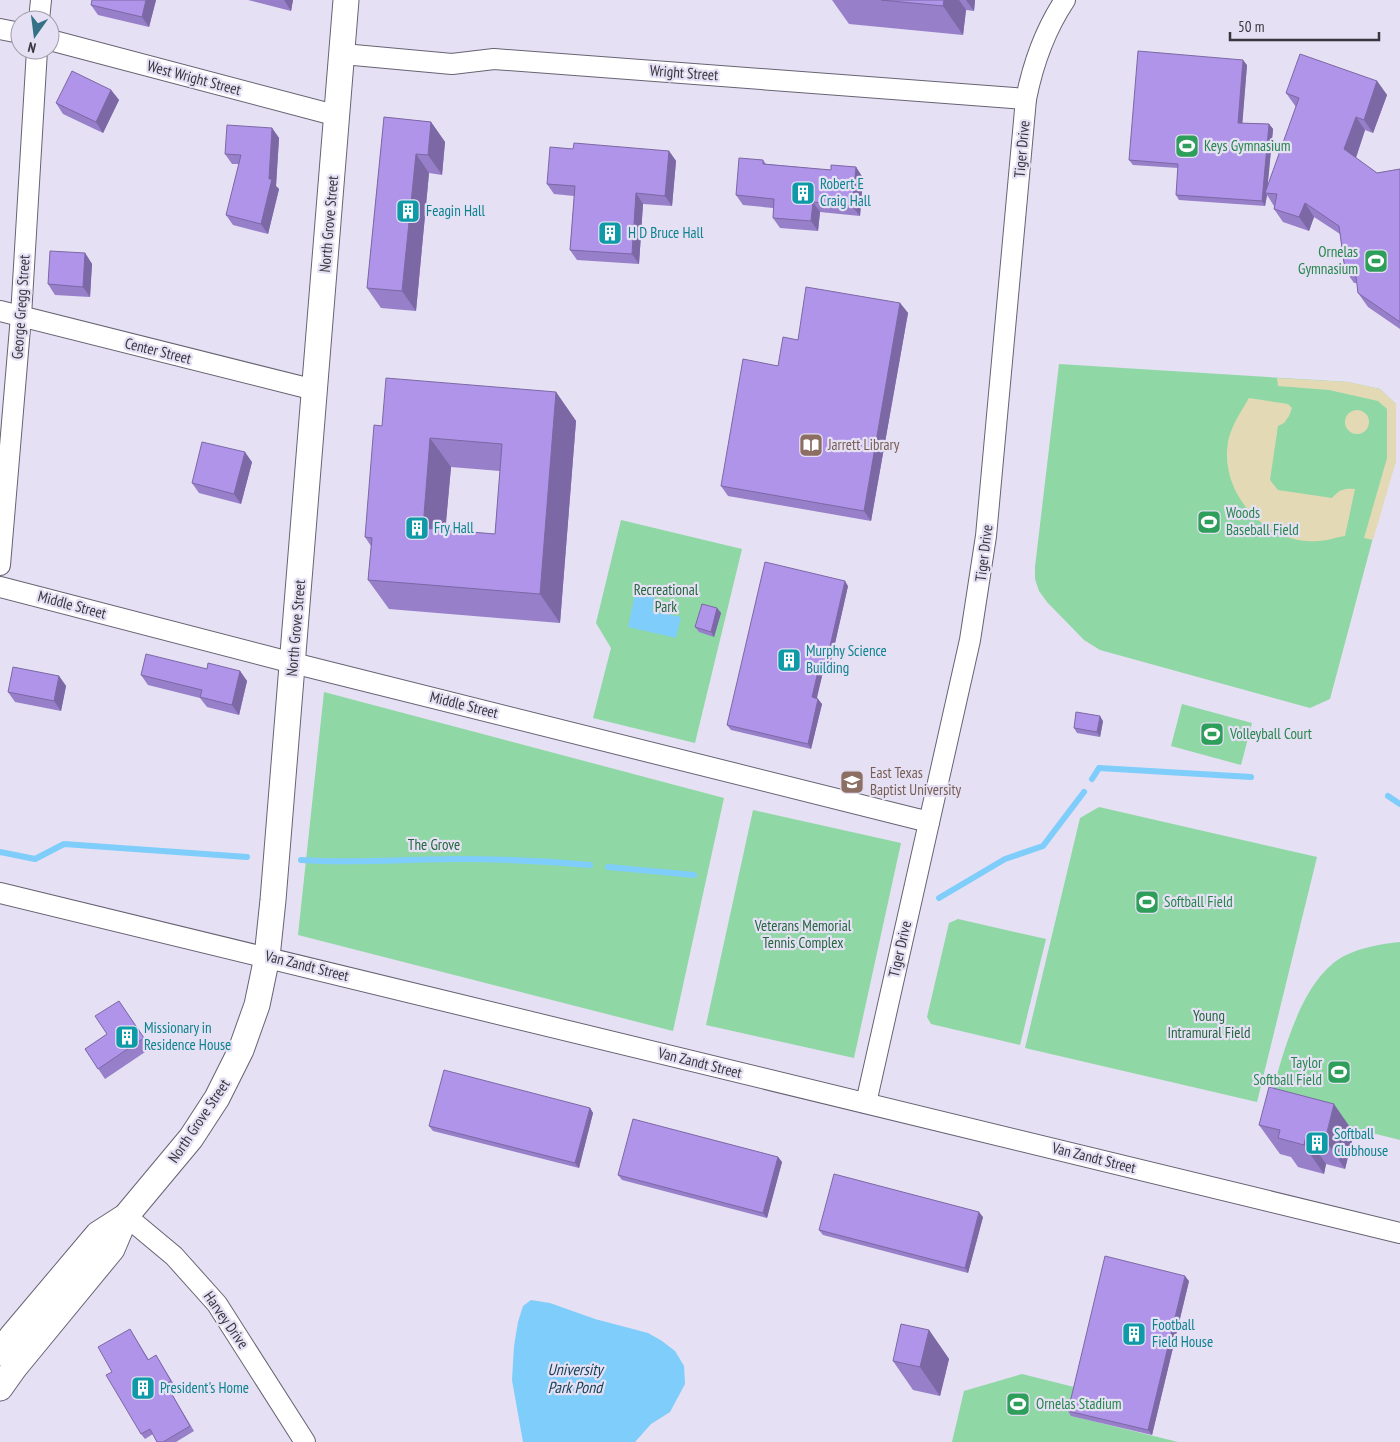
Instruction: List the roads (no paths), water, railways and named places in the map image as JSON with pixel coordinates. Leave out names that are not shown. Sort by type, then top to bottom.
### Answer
[{"type":"main road","name":"North Grove Street","points":[[2,1371],[12,1336],[98,1234],[126,1216],[180,1152],[217,1098],[250,1028],[267,957],[293,663],[346,0]]},
{"type":"street","name":"Tiger Drive","points":[[866,1103],[970,640],[984,556],[1026,99],[1041,47],[1050,26],[1065,0]]},
{"type":"street","name":"West Wright Street","points":[[60,43],[338,116]]},
{"type":"street","name":"Wright Street","points":[[343,54],[452,64],[494,59],[1026,99]]},
{"type":"street","name":"George Gregg Street","points":[[0,564],[21,316],[36,60]]},
{"type":"street","name":"Center Street","points":[[0,311],[315,390]]},
{"type":"street","name":"Middle Street","points":[[0,587],[293,663],[929,822]]},
{"type":"street","name":"Van Zandt Street","points":[[0,893],[1400,1233]]},
{"type":"street","name":"Harvey Drive","points":[[126,1216],[174,1256],[217,1304],[305,1442]]},
{"type":"water","points":[[636,589],[655,594],[652,611],[681,617],[676,638],[628,627]]},
{"type":"water","name":"University Park Pond","points":[[531,1300],[550,1303],[595,1319],[648,1333],[675,1351],[684,1366],[685,1384],[670,1412],[651,1424],[635,1442],[523,1442],[512,1380],[514,1346],[518,1322],[523,1306]]},
{"type":"waterway","points":[[1092,779],[1099,768],[1251,777]]},
{"type":"waterway","points":[[939,898],[1005,859],[1043,846],[1084,792]]},
{"type":"waterway","points":[[1388,796],[1400,804]]},
{"type":"waterway","points":[[0,852],[35,859],[64,844],[247,857]]},
{"type":"waterway","points":[[301,860],[340,862],[491,859],[590,865]]},
{"type":"waterway","points":[[608,867],[694,875]]},
{"type":"place","name":"Keys Gymnasium","points":[[1187,146]]},
{"type":"place","name":"Robert E Craig Hall","points":[[803,193]]},
{"type":"place","name":"Feagin Hall","points":[[408,211]]},
{"type":"place","name":"H D Bruce Hall","points":[[610,233]]},
{"type":"place","name":"Ornelas Gymnasium","points":[[1376,261]]},
{"type":"place","name":"Jarrett Library","points":[[811,445]]},
{"type":"place","name":"Woods Baseball Field","points":[[1209,522]]},
{"type":"place","name":"Fry Hall","points":[[417,528]]},
{"type":"place","name":"Murphy Science Building","points":[[789,660]]},
{"type":"place","name":"Volleyball Court","points":[[1212,734]]},
{"type":"place","name":"East Texas Baptist University","points":[[852,782]]},
{"type":"place","name":"Softball Field","points":[[1147,902]]},
{"type":"place","name":"Missionary in Residence House","points":[[127,1037]]},
{"type":"place","name":"Taylor Softball Field","points":[[1339,1072]]},
{"type":"place","name":"Softball Clubhouse","points":[[1317,1143]]},
{"type":"place","name":"Football Field House","points":[[1134,1334]]},
{"type":"place","name":"President's Home","points":[[143,1388]]},
{"type":"place","name":"Ornelas Stadium","points":[[1018,1404]]},
{"type":"park label","name":"Recreational Park","points":[[666,598]]},
{"type":"park label","name":"The Grove","points":[[434,845]]},
{"type":"park label","name":"Veterans Memorial Tennis Complex","points":[[803,934]]},
{"type":"park label","name":"Young Intramural Field","points":[[1209,1024]]}]
